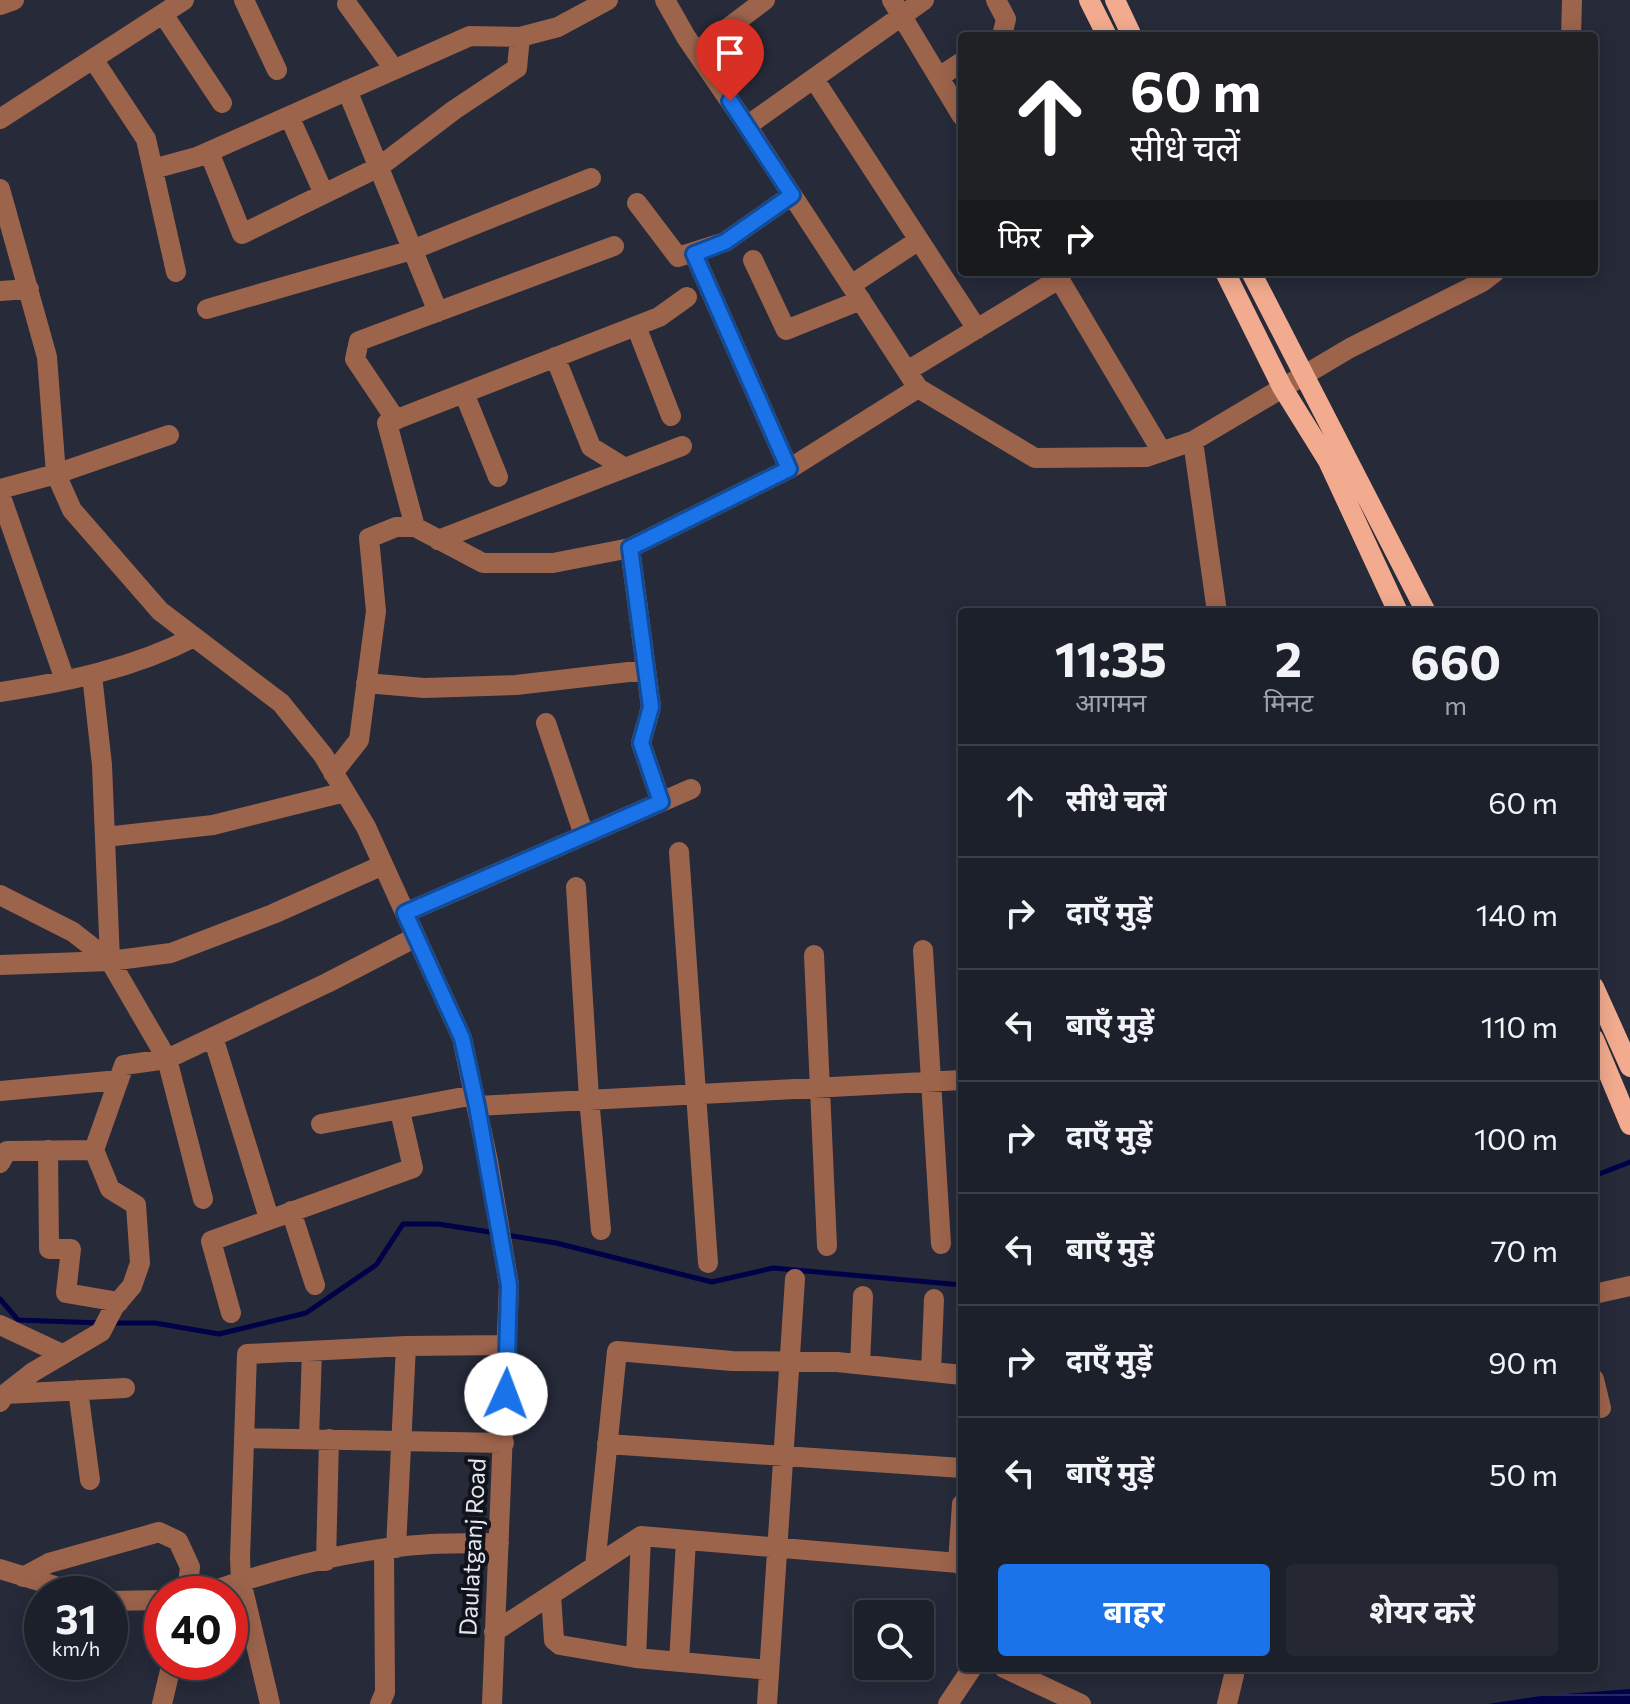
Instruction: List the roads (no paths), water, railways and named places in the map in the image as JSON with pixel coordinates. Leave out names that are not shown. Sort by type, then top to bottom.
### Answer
[{"type":"main road","points":[[1089,0],[1105,32]]},
{"type":"main road","points":[[1115,0],[1130,32]]},
{"type":"main road","points":[[1227,276],[1282,387],[1328,461],[1396,608]]},
{"type":"main road","points":[[1253,276],[1424,608]]},
{"type":"main road","points":[[1600,1019],[1630,1067]]},
{"type":"main road","points":[[1598,1049],[1630,1125]]},
{"type":"street","points":[[0,5],[14,0]]},
{"type":"street","points":[[0,119],[184,0]]},
{"type":"street","points":[[244,0],[277,70]]},
{"type":"street","points":[[153,169],[209,152],[470,36],[520,37],[558,27],[608,0]]},
{"type":"street","points":[[665,0],[696,52],[913,380],[1035,458],[1146,457],[1193,441],[1350,348],[1490,276]]},
{"type":"street","points":[[696,52],[765,0]]},
{"type":"street","points":[[747,126],[814,79],[897,8],[924,0]]},
{"type":"street","points":[[996,0],[1006,19],[1003,32]]},
{"type":"street","points":[[1571,32],[1572,0]]},
{"type":"street","points":[[347,4],[394,69]]},
{"type":"street","points":[[897,8],[958,109]]},
{"type":"street","points":[[163,14],[222,103]]},
{"type":"street","points":[[209,152],[242,234],[379,167],[454,110],[517,68],[520,37]]},
{"type":"street","points":[[93,59],[146,139],[176,272]]},
{"type":"street","points":[[939,77],[958,65]]},
{"type":"street","points":[[814,79],[977,329]]},
{"type":"street","points":[[347,90],[438,312]]},
{"type":"street","points":[[289,116],[324,194]]},
{"type":"street","points":[[207,309],[412,250],[591,178]]},
{"type":"street","name":"Daulatganj Road","points":[[0,189],[47,357],[56,474],[72,510],[160,611],[281,703],[333,773],[366,827],[462,1038],[509,1285],[492,1704]]},
{"type":"street","points":[[637,203],[678,257],[725,242],[792,195]]},
{"type":"street","points":[[753,260],[786,330],[856,292],[919,240]]},
{"type":"street","points":[[396,420],[355,359],[359,341],[614,246]]},
{"type":"street","points":[[694,254],[789,469]]},
{"type":"street","points":[[333,773],[359,740],[376,611],[369,538],[396,527],[415,527],[483,563],[553,563],[630,548],[789,469],[913,380],[977,329],[1056,276]]},
{"type":"street","points":[[1058,276],[1162,452]]},
{"type":"street","points":[[0,291],[29,289]]},
{"type":"street","points":[[415,527],[387,423],[659,317],[687,297]]},
{"type":"street","points":[[636,326],[671,416]]},
{"type":"street","points":[[555,357],[591,447],[625,468]]},
{"type":"street","points":[[464,393],[498,477]]},
{"type":"street","points":[[65,680],[0,491],[169,435]]},
{"type":"street","points":[[1193,441],[1216,608]]},
{"type":"street","points":[[438,540],[682,446]]},
{"type":"street","points":[[630,548],[651,707],[641,743],[661,802]]},
{"type":"street","points":[[0,692],[92,675],[163,653],[194,637]]},
{"type":"street","points":[[366,683],[424,688],[516,685],[646,670]]},
{"type":"street","points":[[92,675],[102,765],[110,961]]},
{"type":"street","points":[[546,723],[584,835]]},
{"type":"street","points":[[405,913],[691,789]]},
{"type":"street","points":[[105,837],[213,825],[345,792]]},
{"type":"street","points":[[679,852],[708,1263]]},
{"type":"street","points":[[0,965],[110,961],[171,953],[273,914],[383,865]]},
{"type":"street","points":[[576,887],[601,1230]]},
{"type":"street","points":[[0,895],[73,932],[110,961],[167,1059],[203,1199]]},
{"type":"street","points":[[4,1393],[101,1332],[116,1305],[132,1286],[140,1263],[136,1205],[110,1189],[94,1150],[124,1065],[167,1059],[416,937]]},
{"type":"street","points":[[923,950],[941,1244]]},
{"type":"street","points":[[814,955],[827,1246]]},
{"type":"street","points":[[213,1037],[269,1218]]},
{"type":"street","points":[[0,1091],[119,1080]]},
{"type":"street","points":[[321,1124],[475,1100],[697,1094],[958,1080]]},
{"type":"street","points":[[231,1313],[211,1241],[413,1168],[400,1111]]},
{"type":"street","points":[[48,1150],[49,1249],[71,1249],[66,1293],[116,1305]]},
{"type":"street","points":[[0,1163],[7,1151],[94,1150]]},
{"type":"street","points":[[291,1211],[315,1285]]},
{"type":"street","points":[[767,1704],[795,1279]]},
{"type":"street","points":[[1598,1293],[1630,1286]]},
{"type":"street","points":[[860,1364],[863,1296]]},
{"type":"street","points":[[931,1371],[934,1299]]},
{"type":"street","points":[[0,1325],[62,1354]]},
{"type":"street","points":[[241,1576],[247,1354],[406,1346],[507,1345]]},
{"type":"street","points":[[380,1704],[385,1692],[390,1549],[401,1441],[406,1346]]},
{"type":"street","points":[[312,1351],[326,1561]]},
{"type":"street","points":[[595,1566],[617,1351],[732,1361],[860,1364],[958,1374]]},
{"type":"street","points":[[4,1393],[125,1388]]},
{"type":"street","points":[[78,1390],[90,1480]]},
{"type":"street","points":[[1598,1396],[1601,1408]]},
{"type":"street","points":[[244,1438],[504,1443]]},
{"type":"street","points":[[607,1444],[958,1468]]},
{"type":"street","points":[[0,1569],[23,1577],[49,1563],[159,1532],[178,1541],[190,1567],[189,1576]]},
{"type":"street","points":[[636,1658],[641,1536]]},
{"type":"street","points":[[494,1632],[641,1536],[958,1564]]},
{"type":"street","points":[[679,1662],[686,1540]]},
{"type":"street","points":[[248,1579],[390,1549],[430,1544],[499,1543]]},
{"type":"street","points":[[49,1563],[53,1576]]},
{"type":"street","points":[[551,1595],[554,1640],[560,1645],[636,1658],[769,1670]]},
{"type":"street","points":[[248,1603],[270,1704]]},
{"type":"street","points":[[948,1704],[969,1672]]},
{"type":"street","points":[[1013,1672],[1081,1704]]},
{"type":"street","points":[[1227,1704],[1234,1675]]},
{"type":"street","points":[[162,1704],[168,1680]]},
{"type":"waterway","points":[[1598,1174],[1630,1162]]},
{"type":"waterway","points":[[111,1323],[155,1323],[219,1334],[306,1313],[376,1265],[403,1224],[438,1224],[496,1233]]},
{"type":"waterway","points":[[506,1235],[556,1243],[712,1282],[773,1268],[958,1285]]},
{"type":"waterway","points":[[0,1299],[18,1320],[101,1323]]}]
